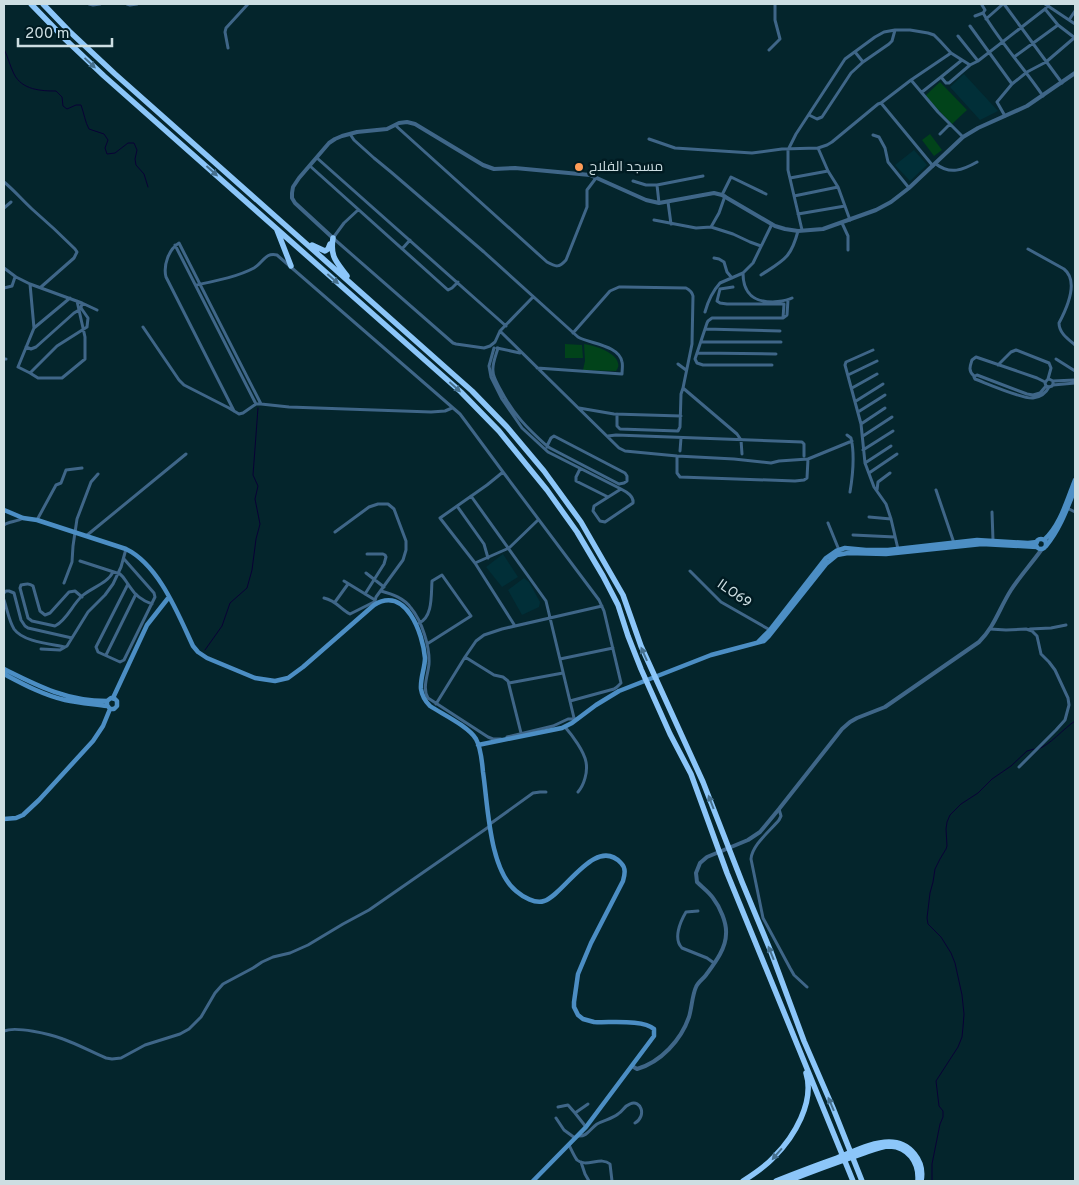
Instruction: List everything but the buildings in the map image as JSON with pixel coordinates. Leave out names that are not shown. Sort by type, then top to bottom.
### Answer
[{"type":"highway","points":[[31,4],[104,76],[476,407],[531,469],[577,532],[618,606],[641,669],[670,734],[691,774],[721,858],[853,1181]]},
{"type":"highway","points":[[43,4],[98,58],[459,379],[501,421],[549,477],[581,522],[623,595],[641,646],[703,782],[771,952],[804,1041],[863,1181]]},
{"type":"highway","points":[[276,228],[291,266]]},
{"type":"highway","points":[[299,237],[324,251],[328,249],[333,238]]},
{"type":"highway","points":[[333,238],[331,247],[333,256],[352,284]]},
{"type":"highway","points":[[743,1181],[766,1165],[779,1152],[803,1113],[807,1100],[808,1079],[797,1045]]},
{"type":"highway","points":[[776,1181],[863,1148],[888,1142],[900,1144],[914,1153],[922,1171],[919,1181]]},
{"type":"highway","points":[[788,1181],[840,1161],[891,1146],[901,1148],[911,1156],[917,1166],[919,1181]]},
{"type":"main road","points":[[1039,546],[1040,540],[1044,540],[1056,524],[1075,480]]},
{"type":"main road","points":[[478,745],[565,727],[619,691],[718,652],[764,641],[826,564],[834,557],[848,552],[878,554],[978,540],[1025,543],[1044,548],[1057,530],[1075,489]]},
{"type":"main road","points":[[4,510],[23,518],[37,520],[126,549],[140,558],[161,584],[193,646],[201,655],[255,678],[270,681],[281,680],[293,675],[374,602],[394,601],[404,606],[418,630],[424,649],[425,665],[421,685],[423,696],[430,706],[470,732],[476,739],[482,764],[496,855],[510,886],[534,901],[541,902],[550,898],[578,871],[601,856],[606,855],[614,858],[622,864],[625,872],[623,881],[595,935],[578,974],[574,1007],[578,1015],[587,1021],[641,1023],[652,1026],[655,1031],[654,1036],[586,1127],[533,1181]]},
{"type":"main road","points":[[1044,540],[1046,546]]},
{"type":"main road","points":[[758,643],[826,558],[833,552],[848,548],[872,551],[899,551],[975,544],[1039,546]]},
{"type":"main road","points":[[4,819],[23,815],[93,741],[103,726],[111,698],[113,698],[147,625],[169,597]]},
{"type":"main road","points":[[4,669],[36,685],[60,694],[108,705],[114,709],[117,706],[117,701],[113,698]]},
{"type":"main road","points":[[4,674],[54,697],[73,702],[108,705]]},
{"type":"street","points":[[89,4],[100,4]]},
{"type":"street","points":[[127,4],[130,6],[138,4]]},
{"type":"street","points":[[228,48],[225,34],[226,28],[248,4]]},
{"type":"street","points":[[769,50],[780,39],[775,20],[774,4]]},
{"type":"street","points":[[986,19],[1003,4],[1062,83]]},
{"type":"street","points":[[982,5],[985,10],[983,12],[986,19],[1043,96]]},
{"type":"street","points":[[941,78],[946,83],[949,83],[970,65],[1021,28],[1047,5]]},
{"type":"street","points":[[1047,5],[1075,24]]},
{"type":"street","points":[[1006,116],[997,102],[1012,84],[1027,72],[1046,62],[1075,38],[1058,25],[1047,5]]},
{"type":"street","points":[[1069,20],[1075,11]]},
{"type":"street","points":[[975,16],[983,12]]},
{"type":"street","points":[[1014,57],[1058,25]]},
{"type":"street","points":[[970,26],[1012,84]]},
{"type":"street","points":[[809,115],[817,119],[822,117],[851,73],[889,44],[892,41],[895,30]]},
{"type":"street","points":[[761,275],[788,256],[800,230],[790,178],[788,150],[845,59],[884,32],[910,30],[934,35],[951,53],[970,65]]},
{"type":"street","points":[[958,36],[978,61]]},
{"type":"street","points":[[855,52],[863,62]]},
{"type":"street","points":[[649,139],[675,148],[752,153],[818,148],[832,142],[878,104],[951,53]]},
{"type":"street","points":[[922,92],[962,60]]},
{"type":"street","points":[[525,356],[506,349],[453,343],[295,203],[292,193],[298,178],[329,143],[342,136],[387,129],[399,123],[407,122],[415,124],[471,159],[494,169],[515,168],[590,175],[646,200],[659,203],[714,193],[724,195],[772,224],[785,229],[823,229],[876,210],[891,202],[909,188],[964,137],[978,128],[1027,106],[1075,73]]},
{"type":"street","points":[[911,80],[938,112],[964,137]]},
{"type":"street","points":[[881,103],[934,165],[953,170],[963,169],[977,162]]},
{"type":"street","points":[[940,134],[950,124]]},
{"type":"street","points":[[395,126],[547,262],[554,265],[558,266],[566,260],[586,207],[587,190],[596,178]]},
{"type":"street","points":[[350,134],[374,158],[573,332],[584,341],[606,346],[616,353],[622,362],[622,374],[538,368]]},
{"type":"street","points":[[873,134],[879,137],[885,148],[888,162],[909,188]]},
{"type":"street","points":[[818,148],[828,171],[838,187],[850,220]]},
{"type":"street","points":[[317,158],[506,326]]},
{"type":"street","points":[[310,166],[448,290],[458,282]]},
{"type":"street","points":[[790,178],[828,171]]},
{"type":"street","points":[[633,181],[646,185],[657,185],[703,176]]},
{"type":"street","points":[[711,227],[719,213],[731,177],[766,194]]},
{"type":"street","points":[[4,182],[76,249],[77,252],[74,258],[42,287]]},
{"type":"street","points":[[657,185],[659,203]]},
{"type":"street","points":[[794,196],[838,187]]},
{"type":"street","points":[[4,208],[11,202]]},
{"type":"street","points":[[668,202],[671,224]]},
{"type":"street","points":[[798,214],[845,206]]},
{"type":"street","points":[[333,238],[344,223],[358,210]]},
{"type":"street","points":[[654,220],[696,228],[711,227],[761,246]]},
{"type":"street","points":[[842,223],[848,236],[848,250]]},
{"type":"street","points":[[705,312],[710,298],[718,285],[724,280],[743,272],[752,263],[772,224]]},
{"type":"street","points":[[402,249],[410,240]]},
{"type":"street","points":[[234,410],[166,277],[166,265],[177,244],[261,404]]},
{"type":"street","points":[[1028,250],[1064,269],[1071,276],[1073,290],[1059,327],[1064,336],[1075,345]]},
{"type":"street","points":[[198,284],[248,271],[257,266],[266,256],[270,254],[277,255],[466,422],[602,606],[621,684],[614,689],[570,701]]},
{"type":"street","points":[[714,258],[724,262],[727,272],[732,278]]},
{"type":"street","points":[[4,268],[30,284],[42,287],[97,310]]},
{"type":"street","points":[[743,272],[745,288],[752,297],[762,301],[785,302]]},
{"type":"street","points":[[4,288],[12,286],[16,276]]},
{"type":"street","points":[[30,284],[34,328]]},
{"type":"street","points":[[198,284],[256,404]]},
{"type":"street","points":[[573,332],[609,292],[614,289],[624,287],[686,288],[692,292],[692,344],[681,394],[679,430],[620,429],[617,426],[617,414]]},
{"type":"street","points":[[733,287],[722,288],[717,301],[727,304],[785,302],[792,298]]},
{"type":"street","points":[[487,348],[494,343],[500,331],[533,297]]},
{"type":"street","points":[[70,298],[34,328],[18,367],[38,378],[62,378],[85,359],[85,337],[77,301]]},
{"type":"street","points":[[772,365],[700,365],[695,359],[708,321],[715,318],[783,318],[787,315],[785,302]]},
{"type":"street","points":[[30,373],[57,346],[87,327],[88,318],[81,308],[82,303]]},
{"type":"street","points":[[26,347],[31,349],[36,347],[79,310]]},
{"type":"street","points":[[143,327],[184,385],[234,410],[238,414],[242,414],[256,404],[288,407],[432,412],[445,411],[452,408]]},
{"type":"street","points":[[705,329],[780,330]]},
{"type":"street","points":[[500,331],[619,448],[625,451],[771,463],[808,459],[852,441]]},
{"type":"street","points":[[506,349],[510,341]]},
{"type":"street","points":[[701,342],[781,342]]},
{"type":"street","points":[[496,348],[489,369],[491,377],[502,399],[526,432],[546,448],[621,489],[634,500],[634,503],[605,522],[602,522],[592,509],[621,489]]},
{"type":"street","points":[[873,350],[845,363],[845,365],[861,424],[865,463],[877,490],[885,501],[899,551]]},
{"type":"street","points":[[998,365],[1011,352],[1018,351],[1050,363],[1049,383],[1038,394],[1022,394],[974,376],[970,369],[972,360],[974,357],[978,357],[998,365],[1049,383],[1074,382]]},
{"type":"street","points":[[697,353],[776,354]]},
{"type":"street","points":[[1056,359],[1075,371]]},
{"type":"street","points":[[848,375],[877,361]]},
{"type":"street","points":[[678,364],[686,370]]},
{"type":"street","points":[[852,388],[877,374]]},
{"type":"street","points":[[855,401],[883,384]]},
{"type":"street","points":[[683,388],[737,434],[741,440],[742,454]]},
{"type":"street","points":[[858,412],[885,395]]},
{"type":"street","points":[[578,408],[617,414],[681,416]]},
{"type":"street","points":[[861,424],[885,408]]},
{"type":"street","points":[[863,436],[892,417]]},
{"type":"street","points":[[863,450],[893,431]]},
{"type":"street","points":[[847,435],[852,441],[853,466],[850,492]]},
{"type":"street","points":[[554,436],[625,473],[627,481],[619,484],[546,448],[554,436]]},
{"type":"street","points":[[608,436],[802,442],[804,444],[804,456]]},
{"type":"street","points":[[680,451],[681,438]]},
{"type":"street","points":[[865,463],[891,446]]},
{"type":"street","points":[[86,536],[186,454]]},
{"type":"street","points":[[869,473],[896,454]]},
{"type":"street","points":[[677,456],[677,473],[680,477],[740,481],[804,480],[807,476],[808,459]]},
{"type":"street","points":[[37,520],[56,484],[61,483],[66,470],[82,468]]},
{"type":"street","points":[[580,468],[576,480],[608,497]]},
{"type":"street","points":[[502,472],[440,518],[475,563],[515,626]]},
{"type":"street","points":[[877,490],[878,482],[890,473]]},
{"type":"street","points":[[64,583],[72,562],[77,519],[91,482],[98,474]]},
{"type":"street","points":[[936,490],[954,543]]},
{"type":"street","points":[[380,591],[396,596],[407,603],[412,608],[419,622],[427,644],[429,664],[425,692],[428,698],[436,704],[490,738],[500,739],[553,726],[568,719],[576,718],[570,701],[545,599],[471,496]]},
{"type":"street","points":[[324,598],[335,602],[350,614],[374,602],[403,560],[406,550],[406,541],[393,507],[390,505],[383,504],[369,507],[335,532]]},
{"type":"street","points":[[457,506],[484,544],[488,558]]},
{"type":"street","points":[[1067,508],[1075,512]]},
{"type":"street","points":[[992,512],[993,540]]},
{"type":"street","points":[[869,517],[891,519]]},
{"type":"street","points":[[5,523],[16,522],[23,518]]},
{"type":"street","points":[[475,563],[508,548],[538,520]]},
{"type":"street","points":[[828,522],[839,550]]},
{"type":"street","points":[[853,535],[895,537]]},
{"type":"street","points":[[632,1066],[637,1069],[646,1067],[667,1052],[683,1031],[689,1017],[697,985],[714,963],[723,946],[727,933],[723,919],[716,902],[697,882],[696,878],[698,866],[702,860],[755,836],[779,809],[842,729],[850,722],[885,708],[978,642],[990,629],[1039,546]]},
{"type":"street","points":[[41,649],[58,650],[65,647],[88,612],[109,590],[118,573],[126,549]]},
{"type":"street","points":[[365,594],[384,564],[386,556],[383,554],[367,554]]},
{"type":"street","points":[[124,558],[154,593],[155,597],[123,661],[118,662],[98,652],[96,647],[128,584]]},
{"type":"street","points":[[80,561],[118,573],[125,578],[136,594],[152,604]]},
{"type":"street","points":[[82,597],[75,591],[69,592],[50,613],[45,614],[40,611],[32,586],[28,584],[22,585],[20,588],[28,618],[32,621],[52,626],[58,625],[82,597],[110,578],[113,572]]},
{"type":"street","name":"ILO69","points":[[690,572],[721,602],[770,630]]},
{"type":"street","points":[[366,573],[384,587]]},
{"type":"street","points":[[419,622],[424,620],[428,614],[432,582],[442,575],[471,616],[427,644]]},
{"type":"street","points":[[344,581],[374,602]]},
{"type":"street","points":[[335,602],[348,584]]},
{"type":"street","points":[[4,594],[9,590],[14,593],[21,620],[26,627],[72,638]]},
{"type":"street","points":[[106,655],[136,594]]},
{"type":"street","points":[[4,600],[13,627],[21,636],[65,647]]},
{"type":"street","points":[[436,704],[476,641],[484,635],[602,606]]},
{"type":"street","points":[[990,629],[1051,628],[1066,625]]},
{"type":"street","points":[[1018,767],[1065,720],[1069,705],[1068,698],[1054,670],[1041,654],[1037,636],[1028,629]]},
{"type":"street","points":[[560,660],[613,648]]},
{"type":"street","points":[[465,657],[494,675],[505,678],[509,683],[521,733]]},
{"type":"street","points":[[509,683],[563,673]]},
{"type":"street","points":[[565,727],[586,759],[587,764],[584,782],[578,792]]},
{"type":"street","points":[[4,1031],[19,1030],[62,1039],[112,1060],[121,1058],[145,1045],[180,1034],[189,1030],[201,1017],[215,993],[223,984],[262,962],[308,945],[369,910],[533,794],[546,792]]},
{"type":"street","points":[[779,809],[781,816],[779,820],[757,845],[751,854],[751,859],[763,918],[794,975],[806,987]]},
{"type":"street","points":[[698,911],[686,912],[682,918],[677,938],[679,945],[714,963]]},
{"type":"street","points":[[556,1118],[564,1130],[576,1137],[582,1136],[597,1124],[618,1114],[624,1107],[635,1103],[638,1105],[642,1115],[635,1123]]},
{"type":"street","points":[[575,1113],[588,1104]]},
{"type":"street","points":[[558,1107],[568,1105],[586,1127]]},
{"type":"street","points":[[568,1144],[577,1160],[581,1162],[609,1162],[612,1181]]},
{"type":"street","points":[[581,1162],[589,1180]]},
{"type":"shaded area","points":[[964,74],[998,111],[980,120],[950,87]]},
{"type":"shaded area","points":[[914,150],[927,165],[910,181],[895,165]]},
{"type":"shaded area","points":[[503,554],[518,577],[502,587],[486,567]]},
{"type":"shaded area","points":[[524,578],[529,582],[540,602],[539,607],[522,615],[508,590]]},
{"type":"green space","points":[[940,82],[967,110],[952,124],[925,96]]},
{"type":"green space","points":[[930,134],[942,150],[934,156],[922,140]]},
{"type":"green space","points":[[565,344],[582,345],[583,358],[565,358]]},
{"type":"green space","points":[[584,344],[609,352],[618,364],[616,371],[583,370],[585,361]]},
{"type":"waterway","points":[[4,49],[14,74],[22,83],[38,90],[56,91],[62,97],[63,106],[67,109],[81,105],[89,129],[104,134],[108,140],[105,148],[107,154],[115,153],[128,143],[134,143],[137,150],[136,165],[144,174],[148,187]]},
{"type":"waterway","points":[[205,650],[222,626],[230,603],[247,588],[252,570],[260,524],[255,499],[258,486],[253,475],[258,408]]},
{"type":"waterway","points":[[1038,749],[1075,721]]},
{"type":"waterway","points":[[932,1181],[932,1164],[943,1117],[943,1111],[939,1106],[936,1081],[958,1047],[962,1037],[964,1014],[955,963],[941,937],[928,924],[930,893],[935,869],[947,846],[946,829],[950,815],[1027,751],[1034,749]]},
{"type":"place","name":"مسجد الفلاح","points":[[579,167]]}]
